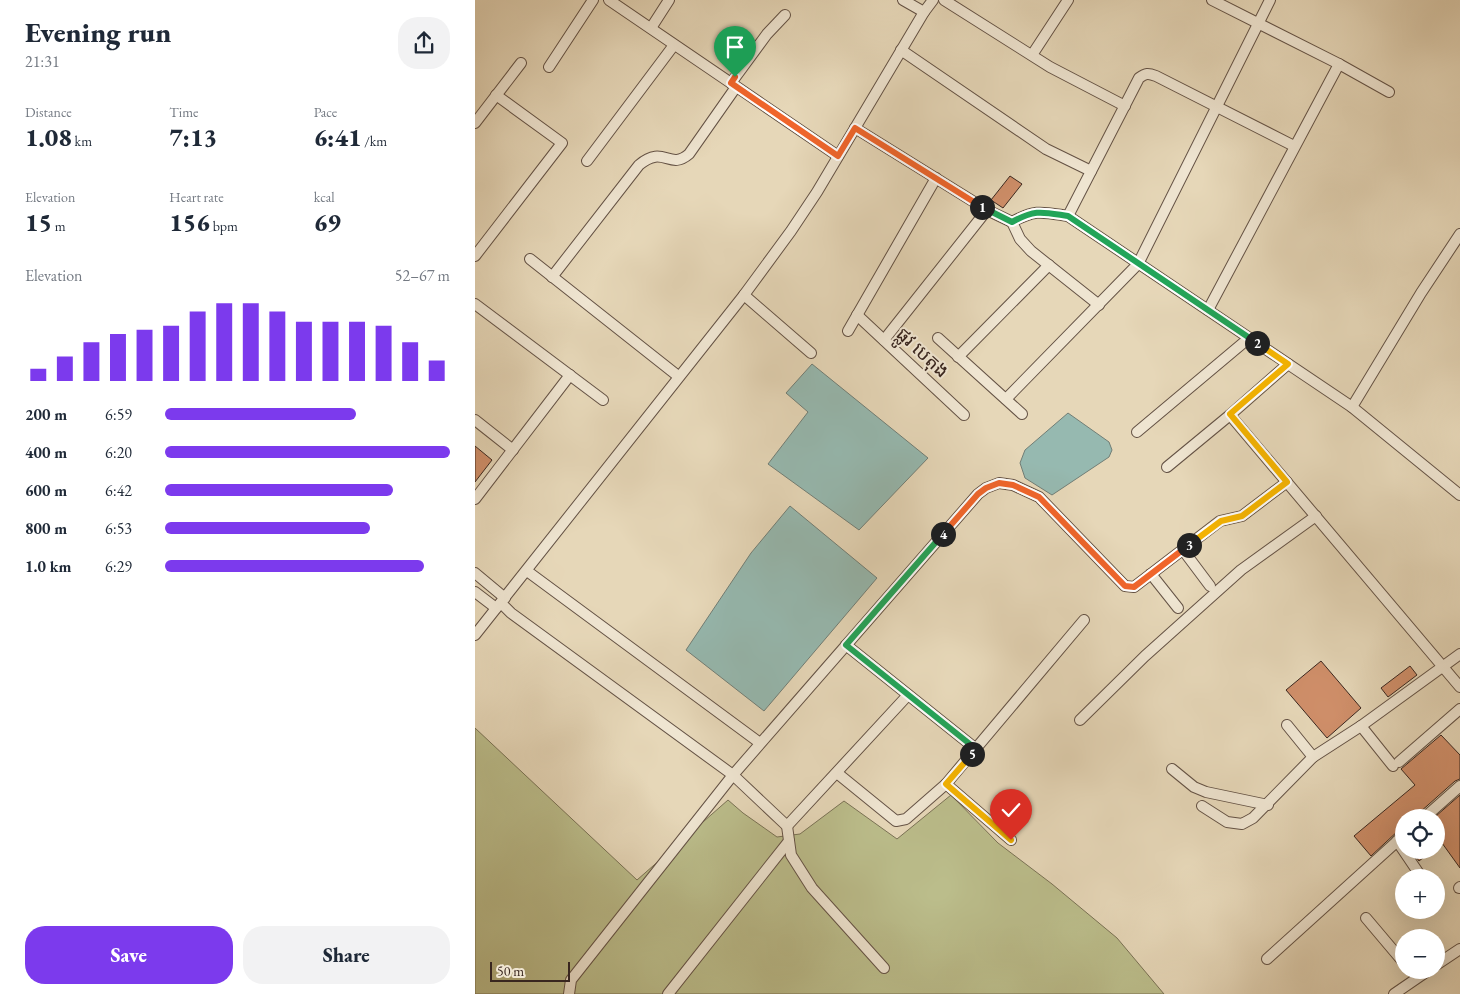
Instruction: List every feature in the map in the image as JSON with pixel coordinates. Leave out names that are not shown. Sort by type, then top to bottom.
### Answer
[{"type":"street","points":[[549,67],[593,0]]},
{"type":"street","points":[[651,28],[669,0]]},
{"type":"street","points":[[903,0],[924,12]]},
{"type":"street","points":[[475,635],[678,376],[744,295],[791,231],[817,192],[901,50],[933,0]]},
{"type":"street","points":[[945,0],[1049,66],[1125,106]]},
{"type":"street","points":[[1032,55],[1067,0]]},
{"type":"street","points":[[1212,0],[1339,64],[1389,92]]},
{"type":"street","points":[[1006,400],[1138,264],[1270,0]]},
{"type":"street","points":[[616,2],[674,45],[838,156]]},
{"type":"street","points":[[552,277],[639,165],[647,158],[655,156],[666,157],[675,161],[681,160],[689,154],[767,34],[785,15]]},
{"type":"street","points":[[587,161],[674,45]]},
{"type":"street","points":[[901,50],[1045,149],[1091,171]]},
{"type":"street","points":[[475,123],[521,63]]},
{"type":"street","points":[[1208,310],[1339,64]]},
{"type":"street","points":[[1068,216],[1139,78],[1145,74],[1150,73],[1294,146]]},
{"type":"street","points":[[475,256],[562,143],[496,95]]},
{"type":"street","points":[[855,128],[987,210],[1012,222],[1020,239],[1031,251],[1099,305]]},
{"type":"street","points":[[848,331],[936,178]]},
{"type":"street","points":[[884,340],[987,210]]},
{"type":"street","points":[[1012,222],[1027,214],[1040,211],[1068,216],[1352,407],[1460,495]]},
{"type":"street","points":[[1352,407],[1421,293],[1460,234]]},
{"type":"street","points":[[530,259],[678,376]]},
{"type":"street","points":[[958,357],[1049,265]]},
{"type":"street","points":[[744,295],[811,353]]},
{"type":"street","points":[[475,304],[603,400]]},
{"type":"street","name":"ផ្លូវ បេតុង","points":[[857,315],[964,415]]},
{"type":"street","points":[[938,338],[1022,414]]},
{"type":"street","points":[[1137,432],[1249,338]]},
{"type":"street","points":[[1167,467],[1288,364]]},
{"type":"street","points":[[475,499],[570,375]]},
{"type":"street","points":[[1230,414],[1460,686]]},
{"type":"street","points":[[475,420],[513,450]]},
{"type":"street","points":[[569,994],[571,980],[733,775],[978,494],[986,488],[999,483],[1013,485],[1039,497],[1125,586],[1134,587],[1221,521],[1242,516],[1287,482]]},
{"type":"street","points":[[1079,720],[1145,656],[1241,570],[1316,516]]},
{"type":"street","points":[[1183,550],[1210,586]]},
{"type":"street","points":[[527,571],[761,743]]},
{"type":"street","points":[[475,573],[501,603],[519,618],[733,775],[787,826],[791,855],[812,888],[883,968]]},
{"type":"street","points":[[1151,574],[1178,608]]},
{"type":"street","points":[[475,592],[501,603]]},
{"type":"street","points":[[837,773],[896,822],[906,819],[946,784],[1084,620]]},
{"type":"street","points":[[846,645],[976,749]]},
{"type":"street","points":[[1202,806],[1227,822],[1242,824],[1253,818],[1268,805],[1313,757],[1361,726],[1445,667],[1460,654]]},
{"type":"street","points":[[787,826],[908,695]]},
{"type":"street","points":[[1361,726],[1396,764],[1460,709]]},
{"type":"street","points":[[1287,725],[1313,757]]},
{"type":"street","points":[[1172,769],[1194,787],[1207,792],[1268,805]]},
{"type":"street","points":[[946,784],[1011,840]]},
{"type":"street","points":[[1434,809],[1460,786]]},
{"type":"street","points":[[668,994],[789,842]]},
{"type":"street","points":[[1267,959],[1395,843]]},
{"type":"street","points":[[1366,918],[1395,953]]},
{"type":"street","points":[[1445,959],[1460,949]]},
{"type":"street","points":[[1395,994],[1417,979]]},
{"type":"green space","points":[[475,728],[637,880],[728,800],[777,837],[800,834],[844,801],[897,839],[951,795],[998,843],[1052,884],[1117,938],[1164,994],[475,994]]},
{"type":"water","points":[[812,364],[928,458],[859,530],[768,464],[808,412],[786,393]]},
{"type":"water","points":[[1068,413],[1109,442],[1112,450],[1109,457],[1052,495],[1025,478],[1020,463],[1025,450]]},
{"type":"water","points":[[790,506],[877,578],[764,711],[686,650],[751,553]]},
{"type":"building","points":[[1010,176],[1022,184],[1003,208],[991,200]]},
{"type":"building","points":[[475,446],[492,460],[475,482]]},
{"type":"building","points":[[1321,661],[1361,708],[1327,738],[1286,690]]},
{"type":"building","points":[[1410,666],[1417,675],[1388,697],[1381,688]]},
{"type":"building","points":[[1441,735],[1460,755],[1460,779],[1455,781],[1424,809],[1395,809],[1395,834],[1371,856],[1354,836],[1415,785],[1401,769]]},
{"type":"building","points":[[1460,795],[1460,868],[1445,847],[1444,809]]},
{"type":"route","points":[[735,77],[731,83],[838,156],[855,128],[987,210],[1012,222],[1027,214],[1040,211],[1068,216],[1288,364],[1230,414],[1287,482],[1242,516],[1221,521],[1134,587],[1125,586],[1039,497],[1013,485],[999,483],[986,488],[978,494],[846,645],[976,749],[946,784],[1011,840]]}]
